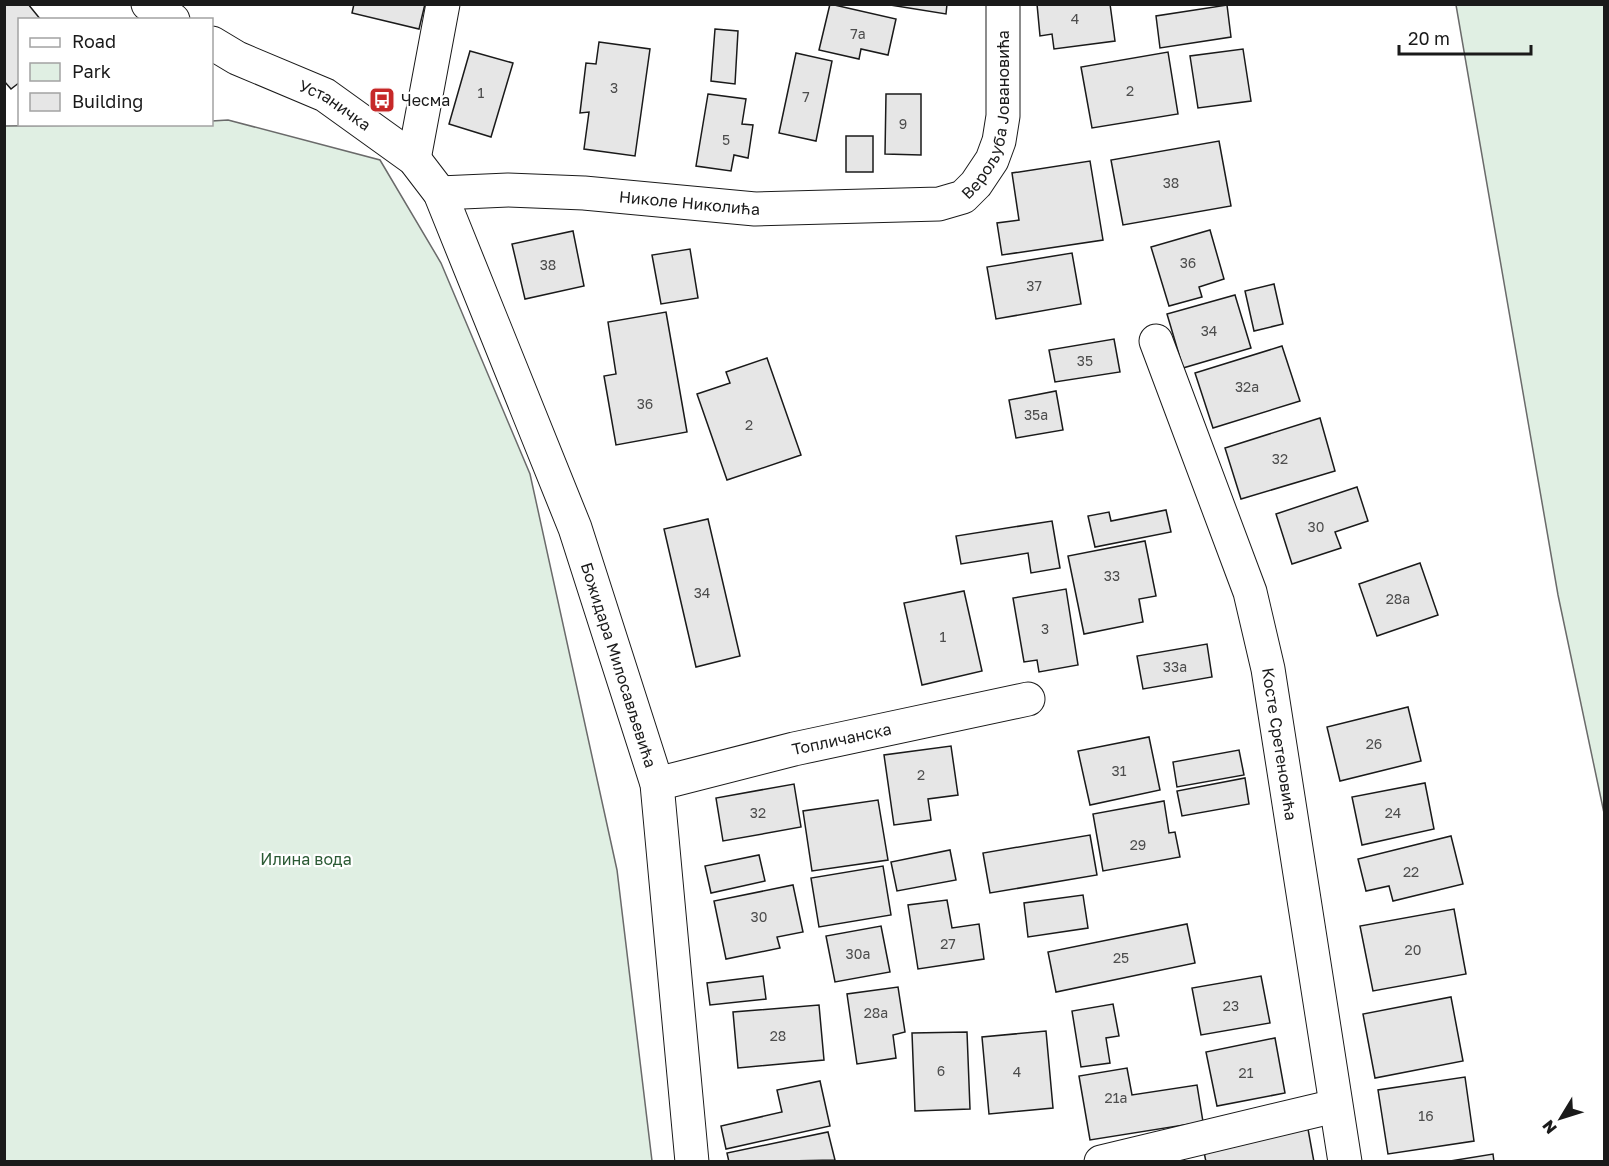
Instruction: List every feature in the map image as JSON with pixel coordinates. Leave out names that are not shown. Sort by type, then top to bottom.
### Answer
[{"type":"street","points":[[148,4],[170,18]]},
{"type":"street","points":[[414,159],[443,4]]},
{"type":"street","name":"Верољуба Јовановића","points":[[939,204],[963,197],[976,184],[992,160],[999,141],[1003,116],[1003,4]]},
{"type":"street","name":"Устаничка","points":[[213,44],[237,58],[325,95],[414,159],[440,193]]},
{"type":"street","name":"Николе Николића","points":[[440,193],[508,190],[584,193],[755,208],[939,204]]},
{"type":"street","name":"Божидара Милосављевића","points":[[440,193],[575,528],[657,784],[692,1161]]},
{"type":"street","name":"Косте Сретеновића","points":[[1156,341],[1250,592],[1265,658],[1345,1161]]},
{"type":"street","name":"Топличанска","points":[[657,784],[794,749],[1028,699]]},
{"type":"street","points":[[1101,1161],[1335,1106]]},
{"type":"green space","points":[[1456,5],[1604,5],[1604,813],[1558,595]]},
{"type":"green space","name":"Илина вода","points":[[228,120],[380,160],[441,263],[530,474],[617,870],[652,1161],[5,1161],[5,126],[213,126],[213,121]]},
{"type":"building","points":[[4,4],[28,4],[39,18],[18,18],[18,84],[11,89],[4,81]]},
{"type":"building","points":[[354,4],[425,4],[419,29],[352,13]]},
{"type":"building","points":[[830,4],[896,19],[888,55],[861,49],[859,59],[819,50]]},
{"type":"building","points":[[884,4],[947,4],[946,14]]},
{"type":"building","points":[[1037,4],[1110,4],[1115,41],[1054,49],[1052,34],[1040,36]]},
{"type":"building","points":[[1227,5],[1231,37],[1160,48],[1156,16]]},
{"type":"building","points":[[715,29],[738,31],[735,84],[711,81]]},
{"type":"building","points":[[599,42],[650,49],[635,156],[584,149],[589,112],[580,113],[586,63],[596,64]]},
{"type":"building","points":[[1243,49],[1251,101],[1198,108],[1190,56]]},
{"type":"building","points":[[470,51],[513,63],[491,137],[449,124]]},
{"type":"building","points":[[1168,52],[1178,114],[1092,128],[1081,67]]},
{"type":"building","points":[[796,53],[832,61],[816,141],[779,133]]},
{"type":"building","points":[[708,94],[746,99],[742,124],[753,125],[748,158],[734,155],[731,171],[696,166]]},
{"type":"building","points":[[886,94],[921,94],[921,155],[885,154]]},
{"type":"building","points":[[846,136],[873,136],[873,172],[846,172]]},
{"type":"building","points":[[1219,141],[1231,206],[1123,225],[1111,160]]},
{"type":"building","points":[[1090,161],[1103,240],[1002,255],[997,223],[1019,220],[1012,173]]},
{"type":"building","points":[[1210,230],[1224,279],[1199,287],[1202,297],[1169,306],[1151,247]]},
{"type":"building","points":[[573,231],[584,286],[525,299],[512,244]]},
{"type":"building","points":[[690,249],[698,298],[661,304],[652,255]]},
{"type":"building","points":[[1072,253],[1081,304],[996,319],[987,267]]},
{"type":"building","points":[[1274,284],[1283,324],[1254,331],[1245,291]]},
{"type":"building","points":[[1235,295],[1251,348],[1183,368],[1167,314]]},
{"type":"building","points":[[666,312],[687,432],[616,445],[604,376],[616,374],[608,322]]},
{"type":"building","points":[[1114,339],[1120,372],[1055,382],[1049,350]]},
{"type":"building","points":[[1282,346],[1300,401],[1213,428],[1195,373]]},
{"type":"building","points":[[767,358],[801,455],[727,480],[697,394],[730,383],[726,372]]},
{"type":"building","points":[[1056,391],[1063,430],[1016,438],[1009,400]]},
{"type":"building","points":[[1320,418],[1335,471],[1241,499],[1225,448]]},
{"type":"building","points":[[1357,487],[1368,521],[1335,532],[1341,548],[1292,564],[1276,514]]},
{"type":"building","points":[[1166,510],[1171,532],[1095,547],[1088,516],[1109,512],[1111,521]]},
{"type":"building","points":[[708,519],[740,656],[696,667],[664,529]]},
{"type":"building","points":[[1052,521],[1060,568],[1031,573],[1028,553],[961,564],[956,536]]},
{"type":"building","points":[[1145,541],[1156,596],[1139,599],[1143,622],[1084,634],[1068,556]]},
{"type":"building","points":[[1420,563],[1438,615],[1377,636],[1359,584]]},
{"type":"building","points":[[1066,589],[1078,665],[1039,672],[1037,660],[1024,662],[1013,598]]},
{"type":"building","points":[[964,591],[982,671],[922,685],[904,603]]},
{"type":"building","points":[[1207,644],[1212,677],[1143,689],[1137,656]]},
{"type":"building","points":[[1408,707],[1421,761],[1340,781],[1327,727]]},
{"type":"building","points":[[1149,737],[1160,790],[1090,805],[1078,751]]},
{"type":"building","points":[[951,746],[958,795],[928,799],[931,820],[894,825],[884,755]]},
{"type":"building","points":[[1239,750],[1244,775],[1177,787],[1173,762]]},
{"type":"building","points":[[1245,778],[1249,804],[1182,816],[1177,791]]},
{"type":"building","points":[[1425,783],[1434,829],[1362,845],[1352,797]]},
{"type":"building","points":[[794,784],[801,827],[723,841],[716,798]]},
{"type":"building","points":[[878,800],[888,860],[812,871],[803,811]]},
{"type":"building","points":[[1164,801],[1169,833],[1175,832],[1180,857],[1103,871],[1093,814]]},
{"type":"building","points":[[1090,835],[1097,875],[990,893],[983,853]]},
{"type":"building","points":[[1451,836],[1463,884],[1393,901],[1389,886],[1366,891],[1358,859]]},
{"type":"building","points":[[950,850],[956,880],[897,891],[891,862]]},
{"type":"building","points":[[759,855],[765,881],[711,893],[705,866]]},
{"type":"building","points":[[883,866],[891,915],[819,927],[811,878]]},
{"type":"building","points":[[793,885],[803,932],[777,937],[780,948],[726,959],[714,901]]},
{"type":"building","points":[[1083,895],[1088,928],[1028,937],[1024,903]]},
{"type":"building","points":[[947,900],[952,928],[979,924],[984,959],[918,969],[908,905]]},
{"type":"building","points":[[1454,909],[1466,974],[1373,991],[1360,926]]},
{"type":"building","points":[[1187,924],[1195,963],[1056,992],[1048,952]]},
{"type":"building","points":[[881,926],[890,972],[835,982],[826,936]]},
{"type":"building","points":[[763,976],[766,999],[710,1005],[707,983]]},
{"type":"building","points":[[1261,976],[1270,1023],[1201,1035],[1192,988]]},
{"type":"building","points":[[898,987],[905,1032],[893,1035],[896,1058],[857,1064],[847,994]]},
{"type":"building","points":[[1451,997],[1463,1061],[1375,1078],[1363,1014]]},
{"type":"building","points":[[1113,1004],[1119,1036],[1106,1038],[1110,1063],[1081,1067],[1072,1011]]},
{"type":"building","points":[[819,1005],[824,1060],[738,1068],[733,1012]]},
{"type":"building","points":[[1046,1031],[1053,1108],[989,1114],[982,1037]]},
{"type":"building","points":[[967,1032],[970,1109],[915,1111],[912,1033]]},
{"type":"building","points":[[1275,1038],[1285,1093],[1217,1106],[1206,1052]]},
{"type":"building","points":[[1127,1068],[1132,1095],[1197,1085],[1203,1122],[1090,1140],[1079,1076]]},
{"type":"building","points":[[1465,1077],[1474,1141],[1388,1154],[1378,1090]]},
{"type":"building","points":[[820,1081],[830,1126],[726,1149],[721,1126],[782,1112],[777,1090]]},
{"type":"building","points":[[1308,1129],[1314,1162],[1206,1162],[1203,1147]]},
{"type":"building","points":[[828,1132],[835,1160],[729,1162],[727,1153]]},
{"type":"building","points":[[1493,1154],[1494,1162],[1444,1162]]},
{"type":"place","name":"Чесма","points":[[382,100]]}]
